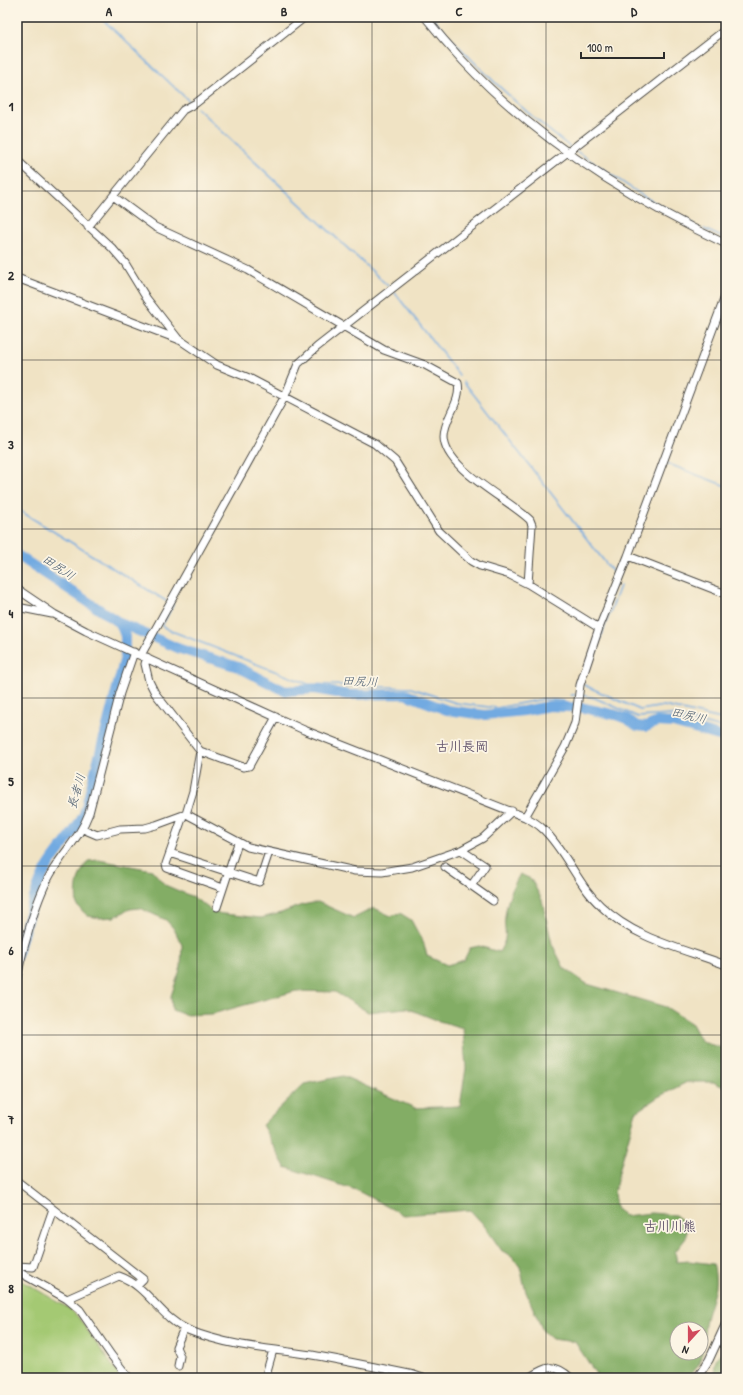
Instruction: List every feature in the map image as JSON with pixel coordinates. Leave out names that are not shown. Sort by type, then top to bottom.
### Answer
[{"type":"street","points":[[88,226],[183,110],[196,103],[305,17]]},
{"type":"street","points":[[425,17],[463,61],[496,93],[568,151],[619,187],[653,207],[726,244]]},
{"type":"street","points":[[17,977],[30,927],[47,880],[83,830],[91,807],[120,693],[138,654],[147,642],[284,396],[298,364],[317,347],[726,29]]},
{"type":"street","points":[[17,160],[112,248],[125,263],[147,299],[180,340]]},
{"type":"street","points":[[113,196],[155,227],[248,270],[384,350],[425,365],[458,383],[453,412],[445,428],[444,444],[463,469],[530,520],[532,525],[528,584]]},
{"type":"street","points":[[17,278],[180,340],[217,364],[284,396],[380,448],[395,461],[439,531],[470,560],[480,566],[510,575],[528,584],[599,628]]},
{"type":"street","points":[[525,817],[565,747],[575,723],[580,685],[599,628],[628,556],[726,294]]},
{"type":"street","points":[[628,556],[726,594]]},
{"type":"street","points":[[17,589],[54,614],[122,647],[333,742],[525,817],[542,827],[552,838],[584,887],[600,906],[616,919],[635,932],[726,965]]},
{"type":"street","points":[[17,607],[54,614]]},
{"type":"street","points":[[138,654],[145,664],[149,681],[155,693],[200,751],[243,766],[249,766],[276,716]]},
{"type":"street","points":[[200,751],[193,791],[166,864],[169,870],[223,888]]},
{"type":"street","points":[[83,830],[97,835],[120,829],[145,828],[184,815],[238,843],[270,852],[354,871],[382,872],[412,867],[461,850],[483,838],[512,811]]},
{"type":"street","points":[[217,907],[238,843]]},
{"type":"street","points":[[461,850],[485,866],[471,886]]},
{"type":"street","points":[[170,853],[259,882],[270,852]]},
{"type":"street","points":[[445,867],[493,901]]},
{"type":"street","points":[[17,1182],[143,1279],[137,1285]]},
{"type":"street","points":[[17,1266],[33,1266],[53,1209]]},
{"type":"street","points":[[17,1270],[67,1299],[80,1310],[129,1378]]},
{"type":"street","points":[[67,1299],[119,1276],[137,1285],[176,1324],[184,1328],[229,1343],[328,1358],[414,1374],[424,1378]]},
{"type":"street","points":[[699,1378],[726,1323]]},
{"type":"street","points":[[178,1366],[180,1356],[176,1347],[184,1328]]},
{"type":"street","points":[[269,1378],[267,1371],[273,1350]]},
{"type":"street","points":[[528,1378],[547,1367],[559,1369],[571,1378]]},
{"type":"green space","points":[[99,860],[152,870],[165,885],[193,897],[215,913],[261,918],[281,913],[302,905],[318,902],[354,918],[374,908],[391,916],[400,913],[411,920],[424,944],[427,956],[447,965],[464,960],[470,948],[479,946],[499,952],[505,937],[505,916],[512,889],[520,874],[531,879],[542,900],[552,944],[564,968],[587,984],[666,1007],[692,1024],[702,1042],[726,1049],[726,1088],[713,1082],[687,1082],[658,1097],[636,1112],[614,1193],[616,1208],[625,1216],[651,1213],[675,1215],[686,1223],[686,1238],[675,1252],[677,1262],[689,1261],[713,1264],[715,1273],[715,1288],[706,1321],[669,1321],[669,1361],[700,1361],[694,1371],[687,1378],[596,1378],[596,1374],[575,1342],[552,1339],[543,1331],[526,1292],[520,1267],[512,1256],[502,1251],[483,1224],[470,1210],[403,1215],[356,1190],[285,1167],[262,1125],[304,1084],[343,1076],[415,1108],[460,1106],[466,1068],[463,1028],[439,1021],[406,1008],[368,1012],[335,992],[296,991],[212,1014],[185,1015],[172,1010],[171,996],[181,967],[182,945],[174,929],[166,920],[140,908],[130,909],[114,917],[100,918],[88,916],[77,906],[76,893],[79,877],[88,861]]},
{"type":"green space","points":[[17,1278],[70,1309],[78,1317],[121,1378],[17,1378]]},
{"type":"green space","points":[[726,1349],[726,1378],[717,1378],[715,1366],[717,1358]]},
{"type":"waterway","points":[[100,17],[189,101]]},
{"type":"waterway","points":[[432,17],[464,52],[498,85],[533,117],[570,147]]},
{"type":"waterway","points":[[197,108],[388,286]]},
{"type":"waterway","points":[[576,151],[643,196],[693,224]]},
{"type":"waterway","points":[[704,229],[726,239]]},
{"type":"waterway","points":[[395,293],[459,375]]},
{"type":"waterway","points":[[464,382],[615,575]]},
{"type":"waterway","points":[[666,463],[726,486]]},
{"type":"waterway","points":[[17,509],[166,601]]},
{"type":"waterway","name":"田尻川","points":[[17,555],[120,623],[180,649],[238,667],[285,691],[315,689],[348,695],[405,694],[447,710],[485,715],[524,711],[549,706],[584,708],[616,715],[627,719],[637,726],[646,727],[657,722],[673,723],[726,738]]},
{"type":"waterway","points":[[594,655],[620,586]]},
{"type":"waterway","points":[[172,604],[173,605],[162,626],[308,684],[411,688],[456,703],[497,708],[543,699],[564,701]]},
{"type":"waterway","name":"長者川","points":[[17,956],[33,900],[42,878],[51,861],[76,828],[84,814],[125,657],[125,636],[120,623]]},
{"type":"waterway","points":[[584,685],[640,710],[664,706],[726,720]]},
{"type":"waterway","points":[[580,695],[595,698],[638,717],[671,715],[726,729]]},
{"type":"district","name":"古川長岡","points":[[462,746]]},
{"type":"district","name":"古川川熊","points":[[670,1226]]}]
